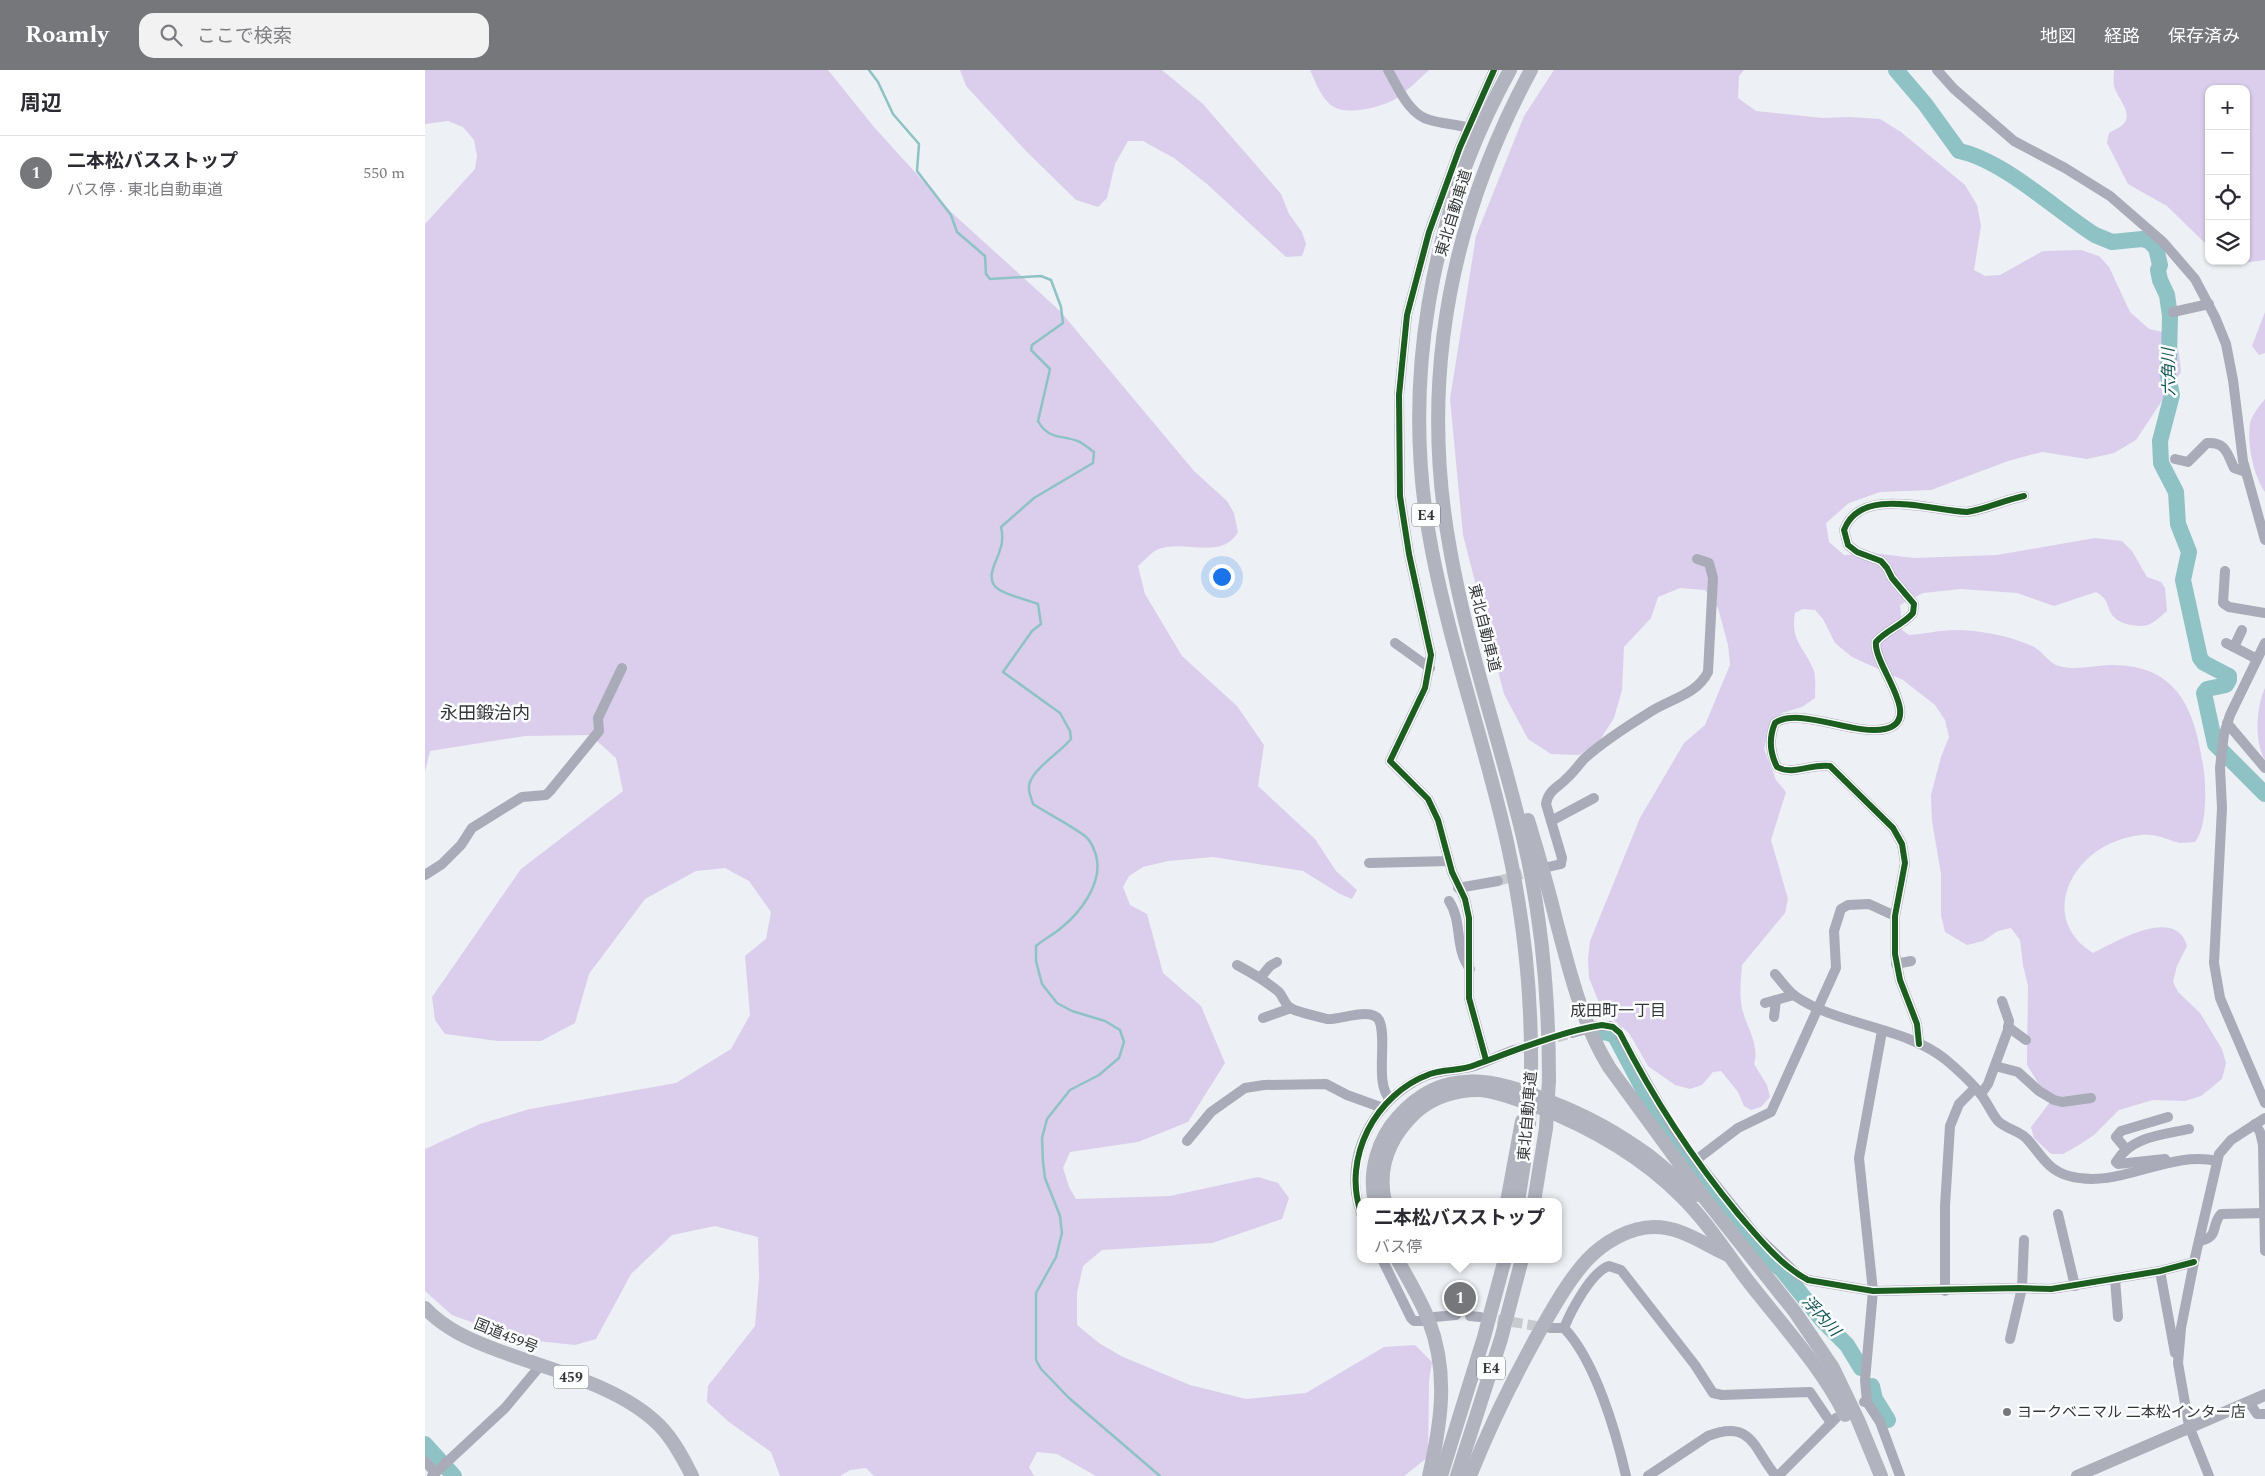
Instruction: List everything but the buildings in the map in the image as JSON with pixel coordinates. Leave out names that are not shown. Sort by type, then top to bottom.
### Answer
[{"type":"highway","name":"東北自動車道","points":[[1509,70],[1470,155],[1442,239],[1431,288],[1423,339],[1419,424],[1421,461],[1431,549],[1450,632],[1507,840],[1524,930],[1531,1007],[1525,1123],[1518,1198]]},
{"type":"highway","name":"東北自動車道","points":[[1531,70],[1488,160],[1473,201],[1453,272],[1442,341],[1438,426],[1440,468],[1449,548],[1467,629],[1521,830],[1532,880],[1546,975],[1549,1080],[1546,1128],[1536,1198]]},
{"type":"highway","points":[[1467,629],[1533,836],[1572,982],[1585,1023],[1595,1044],[1609,1067],[1706,1200],[1795,1312],[1833,1368],[1858,1420],[1881,1476]]},
{"type":"highway","points":[[1374,1198],[1372,1181],[1376,1157],[1388,1130],[1406,1107],[1429,1092],[1459,1082],[1475,1081],[1516,1087],[1586,1117],[1647,1154],[1683,1185],[1706,1200]]},
{"type":"highway","points":[[1384,1198],[1382,1181],[1383,1167],[1393,1138],[1417,1111],[1443,1096],[1482,1090],[1514,1098],[1570,1119],[1638,1159],[1681,1196],[1697,1213],[1719,1239],[1728,1255],[1839,1401],[1873,1476]]},
{"type":"highway","points":[[1508,1198],[1525,1123]]},
{"type":"highway","points":[[1470,1476],[1497,1411],[1525,1356],[1560,1297],[1588,1259],[1620,1235],[1652,1227],[1681,1232],[1728,1255]]},
{"type":"highway","points":[[1399,1263],[1429,1322],[1438,1352],[1443,1394],[1429,1476]]},
{"type":"highway","name":"E4","points":[[1441,1476],[1485,1337],[1504,1263]]},
{"type":"highway","name":"E4","points":[[1457,1476],[1501,1339],[1520,1263]]},
{"type":"highway","name":"国道459号","points":[[425,1308],[448,1328],[464,1336],[540,1366],[599,1386],[643,1410],[660,1426],[672,1442],[692,1476]]},
{"type":"main road","points":[[2077,1476],[2189,1426],[2265,1395]]},
{"type":"street","points":[[1388,70],[1401,94],[1419,116],[1429,120],[1469,128]]},
{"type":"street","points":[[1486,1060],[1469,998],[1469,910],[1458,888],[1438,820],[1428,800],[1390,761],[1418,705],[1430,668],[1430,642],[1414,583],[1400,496],[1399,396],[1407,315],[1429,232],[1493,70]]},
{"type":"street","points":[[1937,70],[1954,89],[2007,136],[2110,196],[2163,242],[2195,279],[2221,330],[2227,350],[2246,472],[2265,540]]},
{"type":"street","points":[[2173,312],[2209,304]]},
{"type":"street","points":[[2175,459],[2188,462],[2207,443],[2216,443],[2225,449],[2234,468],[2246,472]]},
{"type":"street","points":[[1919,1044],[1917,1024],[1896,964],[1895,916],[1905,862],[1899,836],[1880,814],[1830,766],[1823,765],[1788,771],[1777,767],[1773,759],[1771,744],[1774,727],[1779,721],[1800,718],[1816,719],[1851,729],[1873,730],[1891,727],[1898,723],[1900,718],[1900,704],[1877,654],[1876,642],[1913,614],[1913,604],[1881,562],[1857,552],[1848,545],[1844,530],[1851,516],[1861,509],[1877,504],[1967,512],[1982,510],[2007,499],[2024,496]]},
{"type":"street","points":[[1548,867],[1561,864],[1562,858],[1546,804],[1547,796],[1585,758],[1649,712],[1703,684],[1708,672],[1713,578],[1709,563],[1697,559]]},
{"type":"street","points":[[2225,571],[2223,603],[2229,607],[2265,613]]},
{"type":"street","points":[[2242,630],[2230,645],[2257,659]]},
{"type":"street","points":[[1395,643],[1430,668]]},
{"type":"street","points":[[2265,643],[2227,723],[2220,768],[2222,808],[2215,940],[2215,974],[2220,998],[2265,1103]]},
{"type":"street","points":[[425,874],[442,864],[461,845],[472,828],[522,797],[546,795],[551,791],[599,731],[598,718],[622,668]]},
{"type":"street","points":[[2227,723],[2265,768]]},
{"type":"street","points":[[1551,821],[1594,798]]},
{"type":"street","points":[[1369,863],[1449,861]]},
{"type":"street","points":[[1458,888],[1498,881]]},
{"type":"street","points":[[1449,901],[1455,911],[1462,959],[1470,970]]},
{"type":"street","points":[[1696,1160],[1737,1128],[1771,1112],[1836,968],[1834,930],[1841,910],[1848,905],[1869,904],[1895,916]]},
{"type":"street","points":[[1896,964],[1911,961]]},
{"type":"street","points":[[1260,978],[1270,966],[1277,962]]},
{"type":"street","points":[[1237,965],[1260,978],[1281,994],[1291,1008]]},
{"type":"street","points":[[1775,974],[1795,995],[1818,1008],[1919,1044],[1944,1058],[1968,1078],[1999,1122],[2027,1138],[2046,1165],[2063,1174],[2092,1179],[2106,1178],[2131,1174],[2173,1161],[2204,1158],[2217,1161]]},
{"type":"street","points":[[1765,1003],[1795,995]]},
{"type":"street","points":[[1774,1016],[1776,1000]]},
{"type":"street","points":[[1945,1291],[1945,1206],[1949,1126],[1959,1104],[1988,1084],[2008,1028],[2009,1021],[2002,1001]]},
{"type":"street","points":[[1263,1018],[1291,1008],[1328,1019],[1337,1019],[1354,1014],[1375,1016],[1379,1020],[1381,1032],[1384,1090],[1390,1099]]},
{"type":"street","points":[[1594,1026],[1610,1026],[1620,1033],[1672,1126],[1696,1160],[1756,1235],[1798,1275],[1808,1280],[1873,1291],[2051,1289],[2160,1271],[2194,1262]]},
{"type":"street","points":[[2008,1028],[2026,1040]]},
{"type":"street","points":[[1572,1033],[1583,1030]]},
{"type":"street","points":[[1882,1031],[1859,1158],[1873,1291],[1865,1380],[1865,1402],[1880,1422],[1899,1476]]},
{"type":"street","points":[[1357,1198],[1355,1167],[1365,1136],[1390,1099],[1404,1087],[1430,1074],[1473,1066],[1514,1050]]},
{"type":"street","points":[[1995,1066],[2018,1072],[2039,1091],[2054,1100],[2062,1102],[2091,1098]]},
{"type":"street","points":[[1187,1141],[1211,1112],[1245,1088],[1283,1084],[1326,1084],[1347,1095],[1383,1108]]},
{"type":"street","points":[[2126,1149],[2115,1137],[2121,1131],[2168,1117]]},
{"type":"street","points":[[2178,1363],[2181,1328],[2217,1161],[2231,1140],[2265,1118]]},
{"type":"street","points":[[2255,1124],[2260,1132],[2263,1144],[2265,1251]]},
{"type":"street","points":[[2173,1161],[2168,1159],[2117,1164],[2116,1162],[2126,1149],[2138,1141],[2189,1129]]},
{"type":"street","points":[[2200,1241],[2213,1235],[2221,1214],[2264,1213]]},
{"type":"street","points":[[2058,1214],[2075,1286]]},
{"type":"street","points":[[2010,1338],[2022,1288],[2024,1240]]},
{"type":"street","points":[[1385,1263],[1411,1318],[1414,1321],[1423,1321]]},
{"type":"street","points":[[1564,1328],[1569,1316],[1596,1274],[1609,1266],[1621,1270],[1695,1365],[1713,1392],[1722,1394],[1810,1392],[1834,1420],[1777,1476],[1768,1467],[1754,1441],[1745,1434],[1735,1432],[1717,1432],[1708,1436],[1648,1476]]},
{"type":"street","points":[[2160,1271],[2189,1426],[2209,1476]]},
{"type":"street","points":[[2115,1279],[2118,1317]]},
{"type":"street","points":[[1434,1317],[1456,1315]]},
{"type":"street","points":[[1550,1328],[1564,1328],[1578,1344],[1609,1414],[1626,1476]]},
{"type":"street","points":[[425,1461],[435,1473],[505,1408],[540,1366]]},
{"type":"street","points":[[2249,1402],[2257,1414],[2265,1414]]},
{"type":"shaded area","points":[[425,70],[828,70],[874,127],[951,212],[1060,311],[1194,471],[1227,501],[1234,513],[1238,532],[1231,541],[1212,547],[1180,546],[1156,550],[1138,566],[1145,594],[1182,656],[1237,706],[1264,745],[1258,786],[1315,839],[1336,871],[1357,890],[1352,899],[1340,894],[1303,871],[1213,857],[1168,861],[1143,867],[1129,876],[1123,887],[1130,905],[1147,914],[1163,973],[1201,1006],[1225,1063],[1188,1122],[1138,1142],[1070,1152],[1063,1168],[1069,1187],[1076,1199],[1170,1196],[1258,1177],[1278,1183],[1289,1198],[1282,1219],[1212,1243],[1102,1250],[1083,1266],[1077,1293],[1077,1325],[1099,1343],[1121,1356],[1190,1385],[1246,1399],[1306,1393],[1384,1347],[1415,1345],[1432,1362],[1429,1380],[1428,1457],[1404,1476],[1096,1476],[1057,1454],[1037,1452],[1029,1467],[1034,1476],[874,1476],[866,1468],[850,1470],[840,1476],[780,1476],[771,1452],[729,1422],[707,1402],[708,1386],[755,1326],[759,1279],[758,1237],[715,1226],[672,1235],[631,1274],[596,1339],[575,1345],[518,1339],[452,1315],[425,1291],[425,1149],[480,1124],[530,1109],[676,1083],[731,1049],[750,1015],[745,956],[766,939],[771,912],[749,881],[725,868],[696,871],[645,899],[589,974],[575,1023],[541,1041],[498,1041],[445,1034],[435,1020],[432,997],[521,869],[623,791],[616,758],[590,735],[525,736],[430,751],[425,772],[425,224],[475,169],[477,156],[474,140],[463,127],[448,121],[425,124]]},
{"type":"shaded area","points":[[960,70],[1162,70],[1203,104],[1281,194],[1289,214],[1302,232],[1306,244],[1302,256],[1286,257],[1207,184],[1174,158],[1143,141],[1128,141],[1115,164],[1107,198],[1098,207],[1076,200],[1026,151],[966,86]]},
{"type":"shaded area","points":[[1310,70],[1429,70],[1394,100],[1360,110],[1343,110],[1336,108],[1327,101]]},
{"type":"shaded area","points":[[1554,70],[1744,70],[1739,76],[1738,98],[1756,111],[1822,118],[1880,119],[1901,132],[1965,185],[1977,205],[1981,226],[1974,270],[1985,276],[2000,275],[2043,251],[2081,250],[2099,256],[2109,267],[2130,312],[2149,329],[2171,334],[2179,353],[2181,372],[2136,440],[2114,453],[2087,459],[2042,452],[2008,461],[1931,490],[1880,492],[1849,503],[1826,523],[1829,542],[1844,555],[1881,554],[1914,558],[1997,555],[2095,538],[2122,541],[2132,551],[2147,577],[2161,582],[2165,588],[2167,611],[2152,623],[2143,626],[2127,624],[2117,620],[2111,613],[2104,598],[2096,592],[2054,606],[2017,593],[1961,589],[1923,593],[1900,605],[1902,630],[1909,635],[1955,630],[1994,634],[2032,646],[2052,663],[2059,666],[2079,668],[2112,665],[2135,667],[2154,674],[2169,684],[2181,697],[2190,713],[2196,731],[2204,772],[2205,809],[2199,835],[2195,842],[2180,843],[2154,835],[2139,835],[2119,840],[2101,848],[2086,860],[2074,875],[2067,890],[2064,907],[2068,924],[2077,939],[2093,953],[2144,930],[2158,927],[2171,928],[2181,934],[2187,946],[2177,966],[2173,982],[2178,992],[2200,1013],[2222,1049],[2226,1063],[2222,1079],[2201,1096],[2185,1101],[2153,1100],[2119,1110],[2094,1135],[2063,1154],[2051,1154],[2034,1138],[2031,1127],[2050,1102],[2027,1065],[2028,986],[2020,940],[2011,928],[1998,931],[1983,941],[1967,945],[1945,932],[1941,915],[1941,874],[1932,821],[1931,795],[1941,757],[1949,737],[1945,720],[1935,705],[1903,680],[1852,657],[1835,643],[1823,619],[1815,610],[1803,609],[1795,613],[1794,623],[1796,638],[1814,671],[1815,698],[1802,707],[1782,713],[1769,729],[1764,749],[1776,780],[1786,792],[1771,840],[1788,899],[1785,913],[1742,965],[1740,992],[1742,1008],[1754,1043],[1754,1064],[1767,1085],[1770,1097],[1761,1107],[1751,1110],[1744,1106],[1738,1092],[1721,1071],[1713,1072],[1702,1085],[1690,1089],[1675,1085],[1648,1066],[1629,1033],[1602,1010],[1589,978],[1588,959],[1590,941],[1640,818],[1684,743],[1705,725],[1730,665],[1728,645],[1718,608],[1705,590],[1680,588],[1658,597],[1651,618],[1624,647],[1622,690],[1614,718],[1598,743],[1579,755],[1551,754],[1528,739],[1504,694],[1463,535],[1450,399],[1476,236],[1524,116]]},
{"type":"shaded area","points":[[2114,70],[2265,70],[2265,260],[2250,262],[2250,85],[2205,85],[2205,243],[2167,206],[2128,184],[2107,143],[2109,133],[2122,125],[2127,118],[2125,108],[2115,90]]},
{"type":"shaded area","points":[[2265,312],[2265,353],[2259,355],[2252,346]]},
{"type":"shaded area","points":[[2265,399],[2265,492],[2254,468],[2250,450],[2249,431],[2252,417]]},
{"type":"shaded area","points":[[2265,688],[2265,760],[2259,744],[2257,724]]},
{"type":"waterway","points":[[869,70],[878,82],[893,114],[919,144],[917,171],[951,215],[957,232],[985,256],[986,274],[990,279],[1041,276],[1051,280],[1061,307],[1063,323],[1032,345],[1031,350],[1050,369],[1038,421],[1047,432],[1080,442],[1094,452],[1093,463],[1034,498],[1001,527],[1002,544],[992,575],[994,585],[998,589],[1007,594],[1038,604],[1041,624],[1032,631],[1003,672],[1060,713],[1070,731],[1071,739],[1033,776],[1029,791],[1033,804],[1085,836],[1093,847],[1097,860],[1096,879],[1088,898],[1068,922],[1036,946],[1036,961],[1042,984],[1057,1003],[1072,1011],[1105,1021],[1120,1030],[1124,1042],[1119,1058],[1099,1075],[1070,1090],[1047,1119],[1042,1138],[1045,1178],[1060,1216],[1062,1233],[1056,1257],[1036,1293],[1036,1360],[1041,1369],[1069,1398],[1160,1476]]},
{"type":"waterway","name":"六角川","points":[[1896,70],[1925,104],[1959,151],[1976,156],[2011,175],[2095,235],[2112,242],[2142,239],[2149,241],[2156,248],[2160,265],[2158,270],[2160,280],[2167,295],[2170,316],[2167,370],[2172,395],[2160,441],[2161,463],[2176,492],[2178,524],[2189,552],[2183,580],[2200,658],[2204,663],[2229,676],[2226,685],[2207,689],[2204,693],[2215,744],[2265,794]]},
{"type":"waterway","name":"浮内川","points":[[1599,1033],[1606,1032],[1615,1036],[1651,1104],[1674,1140],[1759,1249],[1782,1270],[1822,1320],[1847,1345],[1861,1368]]},
{"type":"waterway","name":"浮内川","points":[[1872,1386],[1875,1399],[1888,1420]]},
{"type":"waterway","points":[[425,1444],[454,1476]]},
{"type":"tunnel","points":[[1498,881],[1536,870]]},
{"type":"tunnel","points":[[1514,1050],[1572,1033]]},
{"type":"tunnel","points":[[1483,1317],[1548,1328]]},
{"type":"cycle path","points":[[1486,1060],[1469,998],[1469,918],[1465,899],[1452,872],[1438,820],[1428,799],[1390,761],[1425,688],[1431,655],[1409,554],[1400,496],[1399,395],[1407,315],[1429,232],[1460,147],[1494,70]]},
{"type":"cycle path","points":[[1919,1044],[1917,1024],[1900,980],[1895,954],[1895,916],[1905,863],[1902,844],[1893,828],[1830,766],[1816,766],[1796,770],[1777,767],[1772,751],[1771,739],[1775,723],[1785,719],[1812,719],[1858,729],[1872,730],[1885,729],[1896,724],[1900,715],[1899,704],[1877,652],[1876,642],[1909,617],[1913,613],[1914,604],[1892,578],[1881,561],[1857,552],[1848,545],[1844,530],[1853,516],[1865,508],[1881,504],[1917,505],[1967,512],[2024,496]]},
{"type":"cycle path","points":[[1357,1198],[1356,1171],[1360,1150],[1368,1130],[1379,1112],[1393,1096],[1410,1083],[1430,1074],[1470,1067],[1555,1037],[1602,1025],[1613,1027],[1620,1033],[1646,1081],[1689,1150],[1739,1215],[1779,1259],[1808,1280],[1873,1291],[2051,1289],[2160,1271],[2194,1262]]},
{"type":"place","name":"二本松バスストップ","points":[[1460,1298]]},
{"type":"place","name":"ヨークベニマル 二本松インター店","points":[[2007,1412]]},
{"type":"district","name":"永田鍛治内","points":[[485,713]]},
{"type":"district","name":"成田町一丁目","points":[[1618,1011]]}]
